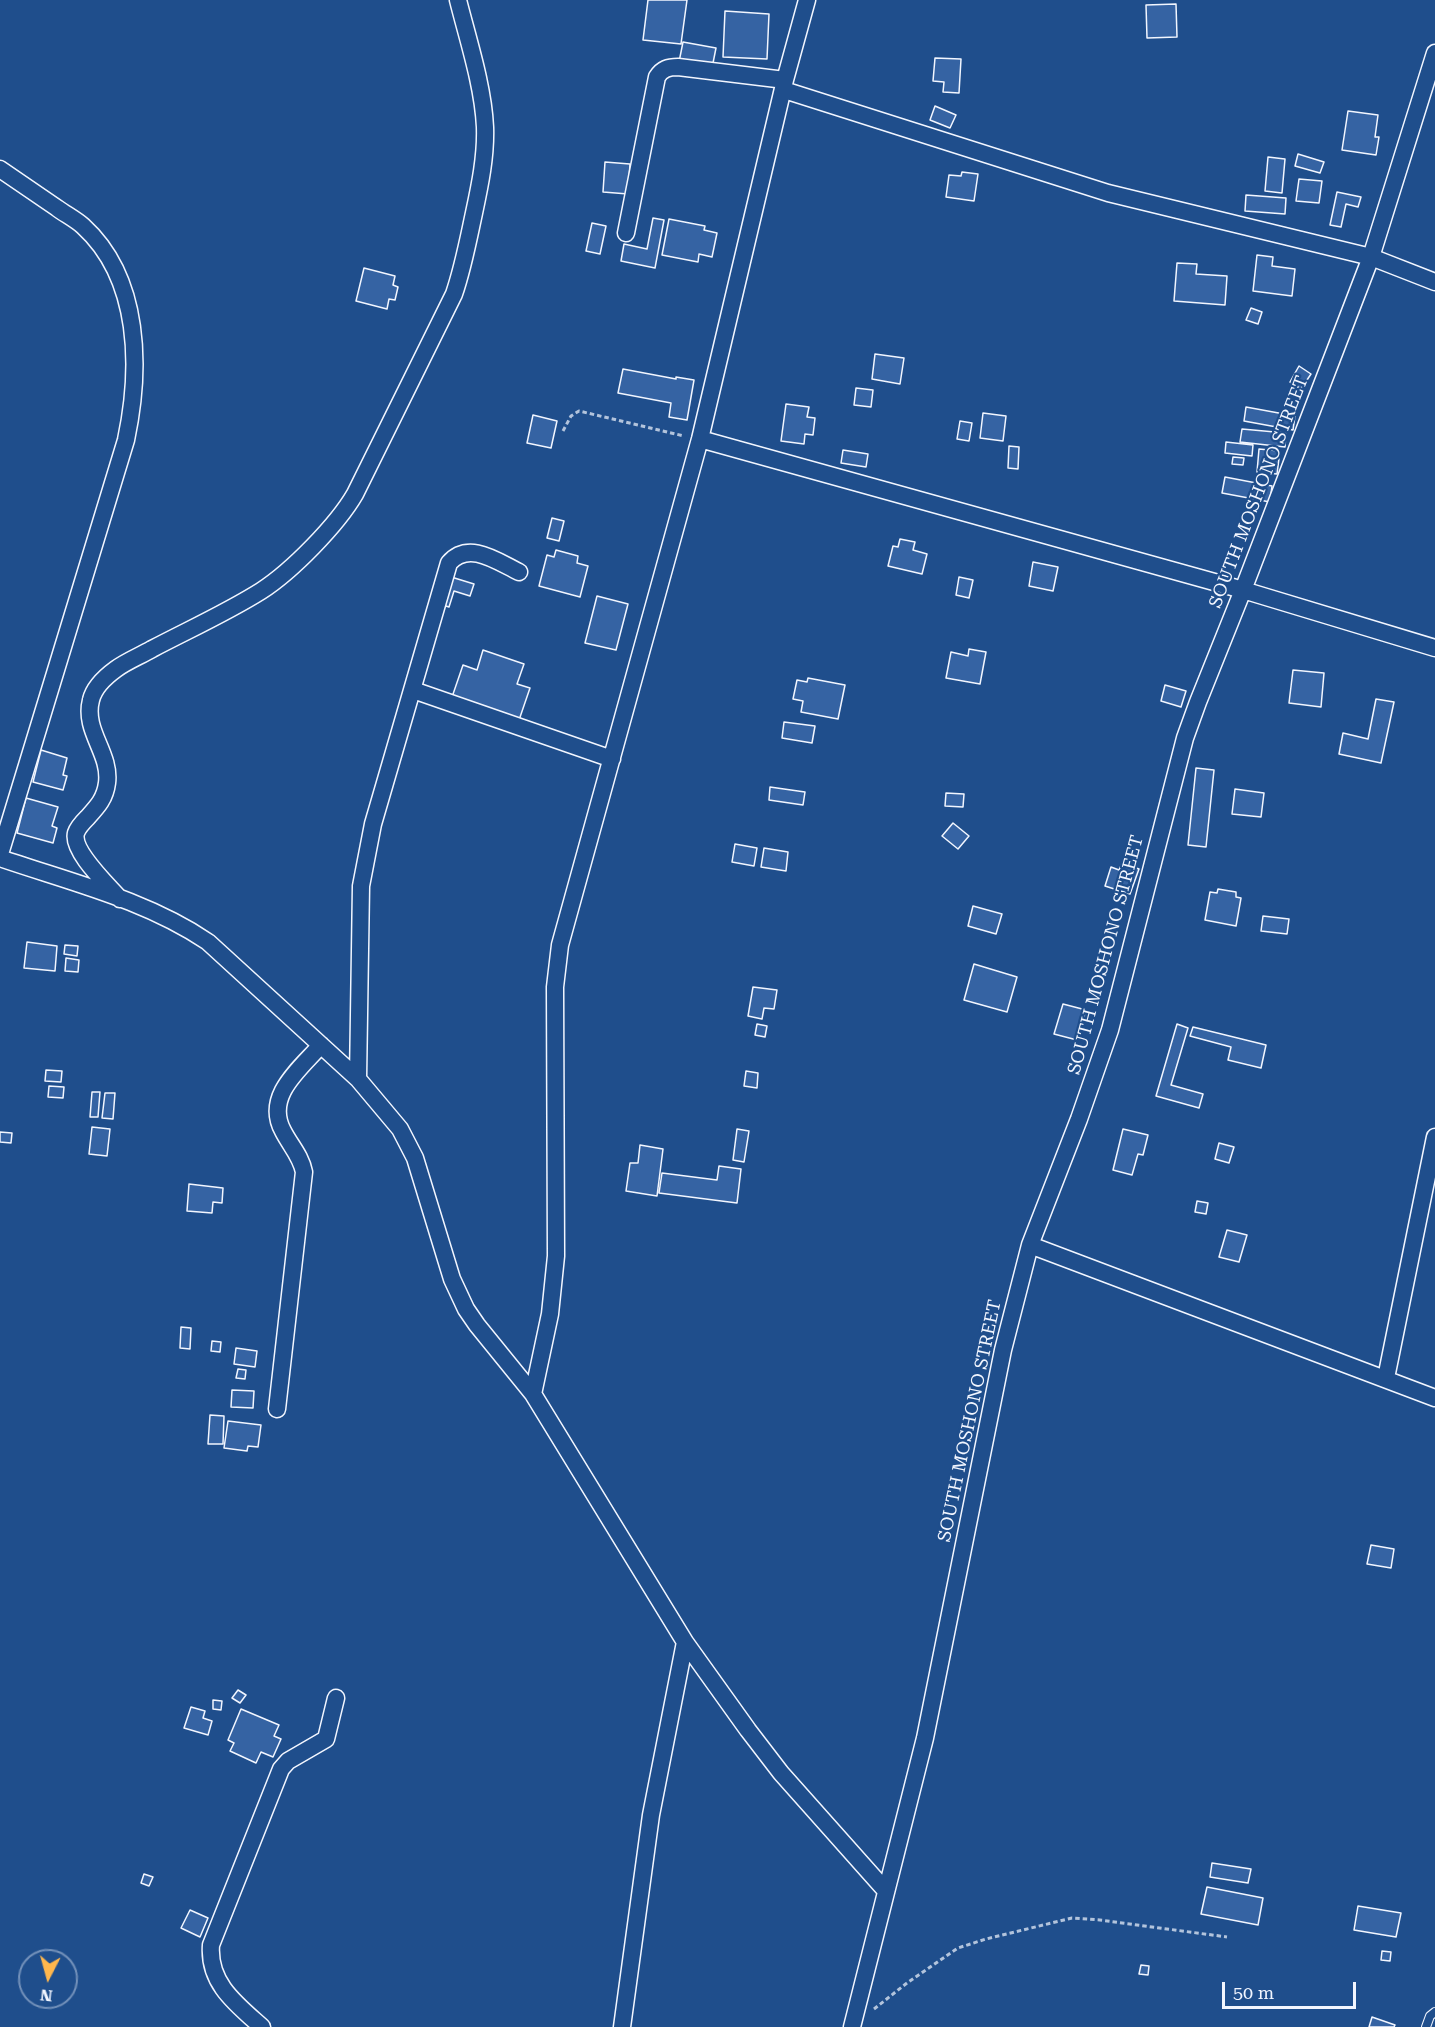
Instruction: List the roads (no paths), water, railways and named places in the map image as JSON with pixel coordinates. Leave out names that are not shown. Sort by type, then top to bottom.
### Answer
[{"type":"street","points":[[121,900],[80,852],[75,839],[79,827],[100,804],[106,788],[105,761],[89,723],[88,711],[97,687],[117,668],[261,591],[287,571],[335,524],[356,494],[454,294],[462,272],[485,148],[482,99],[458,0]]},
{"type":"street","points":[[533,1394],[550,1314],[556,1256],[554,1006],[560,945],[700,440],[784,85],[807,0]]},
{"type":"street","name":"SOUTH MOSHONO STREET","points":[[852,2027],[925,1738],[995,1382],[1030,1245],[1079,1119],[1110,1030],[1185,738],[1371,257],[1435,53]]},
{"type":"street","points":[[626,233],[657,77],[670,67],[678,67],[784,85],[1107,193],[1371,257],[1435,282]]},
{"type":"street","points":[[0,169],[83,226],[114,266],[129,304],[134,387],[126,440],[0,856],[174,921],[208,942],[358,1079],[400,1129],[411,1149],[452,1279],[466,1309],[533,1394],[685,1642],[781,1773],[886,1891]]},
{"type":"street","points":[[700,440],[1243,590],[1435,648]]},
{"type":"street","points":[[358,1079],[361,886],[364,864],[373,824],[449,563],[454,558],[474,552],[519,572]]},
{"type":"street","points":[[413,690],[612,759]]},
{"type":"street","points":[[277,1409],[304,1172],[301,1160],[279,1122],[277,1106],[286,1084],[321,1045]]},
{"type":"street","points":[[1386,1378],[1435,1137]]},
{"type":"street","points":[[1030,1245],[1435,1398]]},
{"type":"street","points":[[622,2027],[651,1815],[685,1642]]},
{"type":"street","points":[[262,2027],[234,2002],[214,1975],[210,1960],[211,1946],[280,1769],[288,1761],[326,1739],[336,1698]]},
{"type":"lane","points":[[1426,2027],[1430,2016],[1435,2012]]}]
